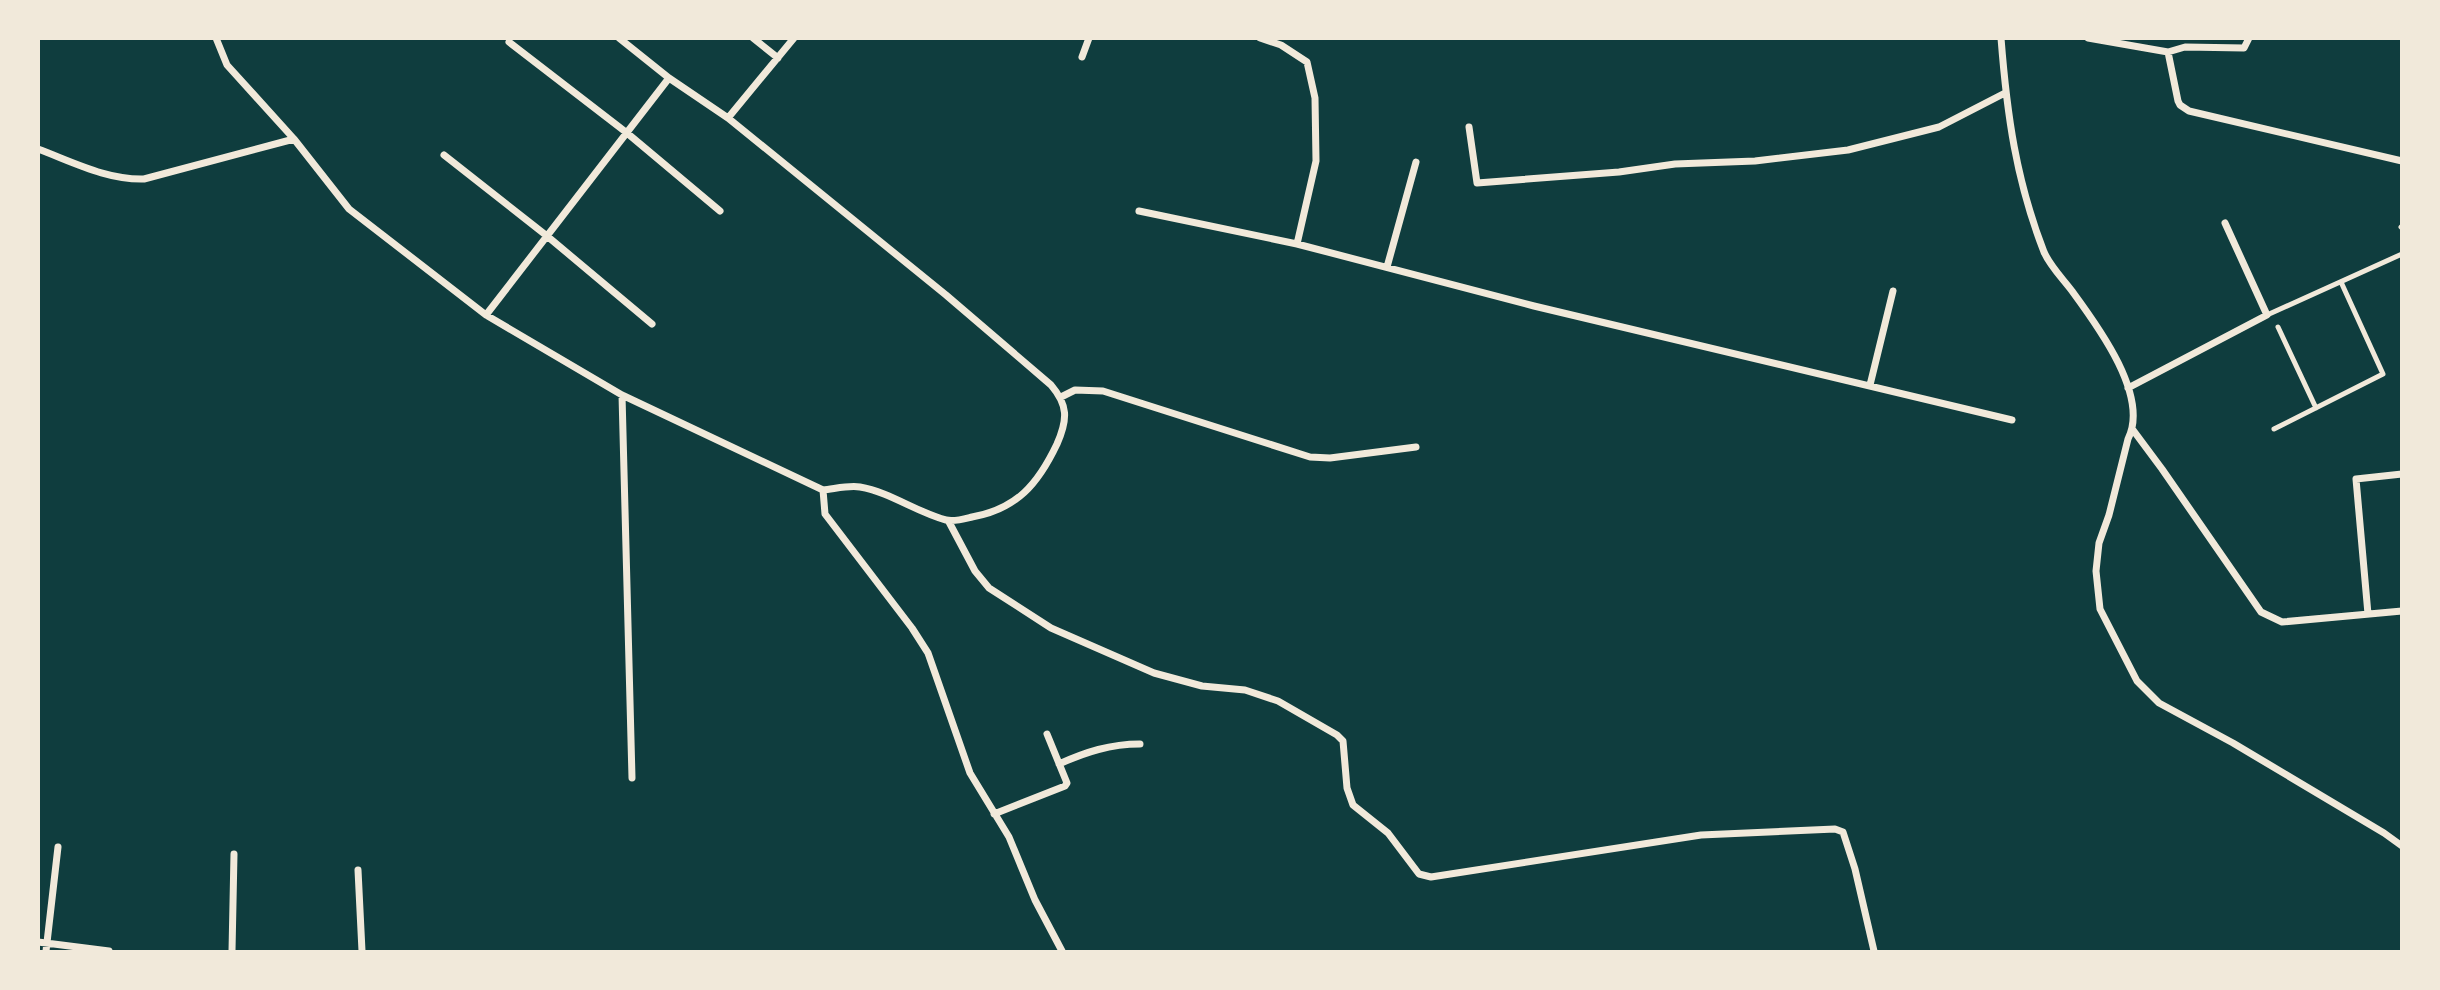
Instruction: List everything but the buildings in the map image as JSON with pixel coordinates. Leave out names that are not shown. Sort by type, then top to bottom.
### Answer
[{"type":"street","points":[[216,38],[227,65],[294,139],[349,209],[486,315],[622,395],[823,490],[858,486],[879,492],[912,509],[949,522],[992,514],[1025,494],[1042,473],[1059,440],[1066,412],[1061,397],[1051,385],[946,295],[728,118],[669,78],[619,38]]},
{"type":"street","points":[[753,38],[778,58]]},
{"type":"street","points":[[728,118],[794,38]]},
{"type":"street","points":[[1082,57],[1089,38]]},
{"type":"street","points":[[1259,38],[1281,45],[1307,62],[1315,99],[1316,161],[1297,244]]},
{"type":"street","points":[[2001,38],[2011,138],[2023,188],[2046,256],[2105,337],[2132,399],[2133,430],[2128,439],[2109,515],[2099,543],[2096,571],[2100,610],[2137,681],[2159,703],[2233,743],[2402,846]]},
{"type":"street","points":[[2088,38],[2168,52],[2185,47],[2244,48],[2249,38]]},
{"type":"street","points":[[509,42],[627,133],[720,211]]},
{"type":"street","points":[[2168,52],[2178,101],[2180,106],[2189,111],[2402,161]]},
{"type":"street","points":[[486,315],[669,78]]},
{"type":"street","points":[[1469,127],[1477,183],[1619,172],[1675,164],[1755,161],[1848,150],[1939,127],[2006,93]]},
{"type":"street","points":[[38,149],[107,175],[144,179],[294,139]]},
{"type":"street","points":[[444,155],[652,324]]},
{"type":"street","points":[[1387,267],[1416,162]]},
{"type":"street","points":[[1139,211],[1297,244],[1534,306],[2012,420]]},
{"type":"street","points":[[2128,388],[2267,315],[2225,223]]},
{"type":"street","points":[[1870,385],[1894,291]]},
{"type":"street","points":[[1061,397],[1075,390],[1103,391],[1310,457],[1330,458],[1416,447]]},
{"type":"street","points":[[622,395],[632,778]]},
{"type":"street","points":[[2133,430],[2261,612],[2282,622],[2402,611]]},
{"type":"street","points":[[2368,614],[2356,479],[2402,474]]},
{"type":"street","points":[[823,490],[825,514],[928,653],[970,773],[1009,837],[1035,900],[1062,951]]},
{"type":"street","points":[[949,522],[975,571],[989,588],[1051,628],[1154,673],[1202,686],[1245,690],[1278,701],[1337,735],[1343,741],[1348,788],[1353,805],[1388,834],[1419,874],[1431,877],[1702,835],[1835,829],[1843,832],[1856,869],[1874,951]]},
{"type":"street","points":[[994,814],[1067,783],[1047,734]]},
{"type":"street","points":[[1059,764],[1117,744],[1140,744]]},
{"type":"street","points":[[58,847],[44,945],[109,951]]},
{"type":"street","points":[[232,951],[234,854]]},
{"type":"street","points":[[358,870],[362,951]]},
{"type":"lane","points":[[2267,315],[2402,254]]},
{"type":"lane","points":[[2274,429],[2383,374],[2341,282]]},
{"type":"lane","points":[[2278,327],[2316,408]]}]
